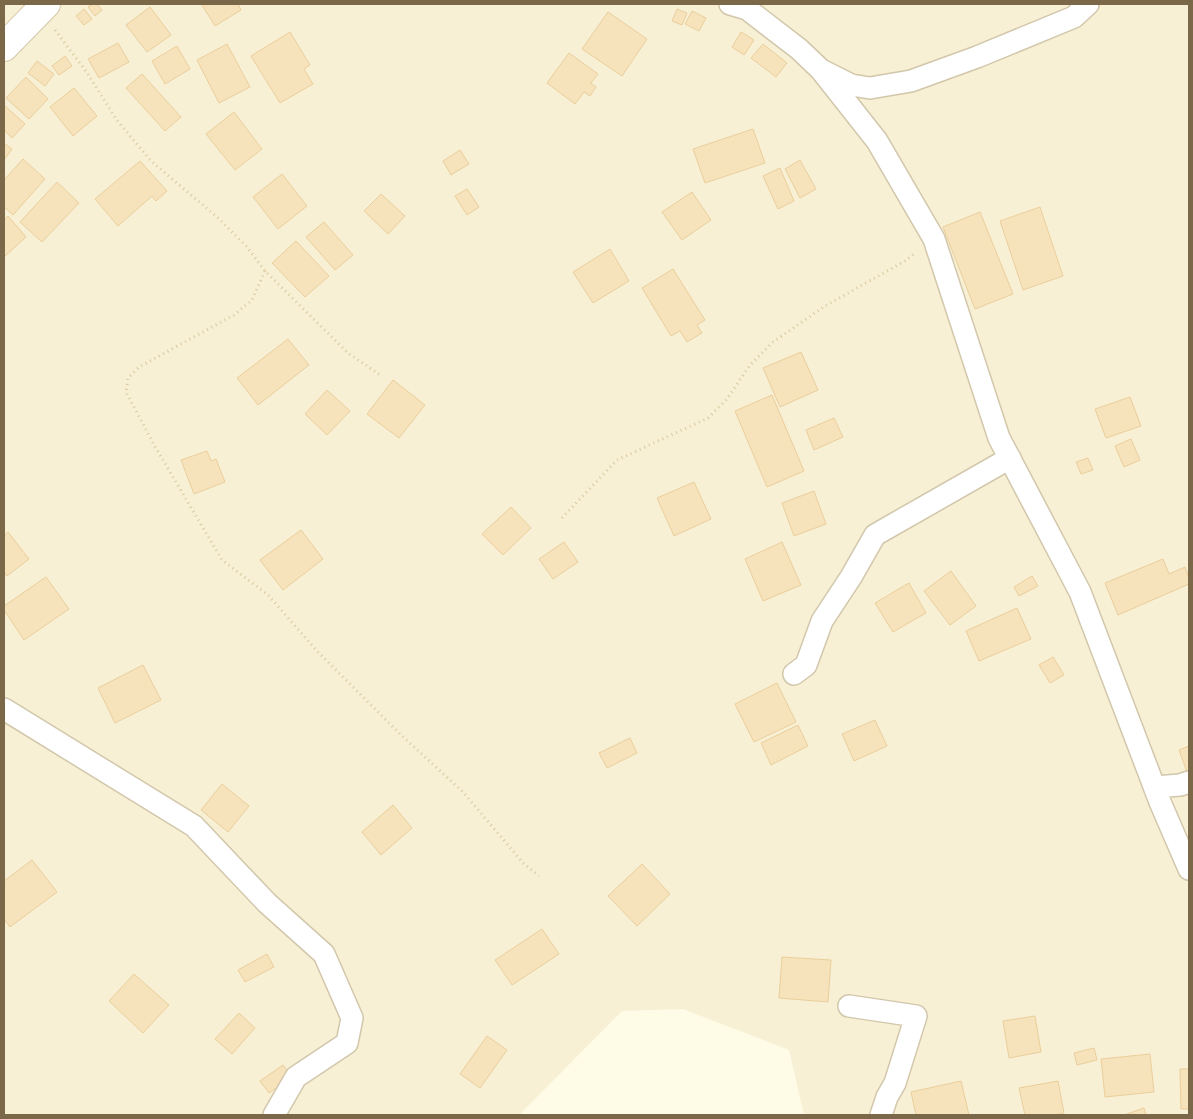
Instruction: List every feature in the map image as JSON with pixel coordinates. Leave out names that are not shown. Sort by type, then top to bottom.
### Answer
[{"type":"main road","points":[[4,47],[42,8]]},
{"type":"street","points":[[730,4],[747,9],[799,49],[821,70],[877,141],[934,239],[999,438],[1080,592],[1154,787],[1189,870]]},
{"type":"street","points":[[821,70],[851,85],[870,88],[911,80],[1060,24],[1074,17],[1088,4]]},
{"type":"street","points":[[794,674],[806,665],[822,621],[851,577],[875,535],[1010,458]]},
{"type":"street","points":[[4,709],[194,826],[267,903],[324,954],[352,1018],[347,1043],[296,1077],[274,1115]]},
{"type":"street","points":[[1154,787],[1180,785],[1189,782]]},
{"type":"street","points":[[849,1006],[916,1016],[895,1083],[887,1097],[881,1115]]},
{"type":"path","points":[[42,8],[53,28],[88,74],[116,119],[151,160],[217,217],[248,247],[264,271],[348,353],[380,375]]},
{"type":"path","points":[[562,518],[617,460],[708,418],[727,399],[750,365],[773,342],[825,306],[906,261],[934,239]]},
{"type":"path","points":[[264,271],[252,300],[234,315],[139,367],[128,378],[126,392],[153,444],[222,560],[268,595],[318,652],[400,734],[463,792],[524,864],[539,876]]},
{"type":"shaded area","points":[[4,4],[1189,4],[1189,1115],[804,1115],[789,1050],[683,1009],[622,1011],[520,1115],[4,1115]]},
{"type":"building","points":[[92,4],[97,4],[102,10],[95,16],[88,7]]},
{"type":"building","points":[[238,4],[241,10],[215,26],[202,5]]},
{"type":"building","points":[[150,7],[171,35],[147,52],[126,25]]},
{"type":"building","points":[[84,9],[92,19],[84,25],[76,16]]},
{"type":"building","points":[[677,9],[687,13],[682,25],[672,21]]},
{"type":"building","points":[[692,11],[706,18],[699,31],[685,24]]},
{"type":"building","points":[[608,12],[647,39],[622,76],[582,49]]},
{"type":"building","points":[[290,32],[310,65],[304,69],[313,84],[280,103],[251,56]]},
{"type":"building","points":[[741,32],[754,40],[744,55],[732,47]]},
{"type":"building","points":[[118,43],[129,62],[99,78],[88,59]]},
{"type":"building","points":[[227,44],[250,87],[219,103],[197,60]]},
{"type":"building","points":[[763,44],[787,63],[776,77],[751,58]]},
{"type":"building","points":[[177,46],[190,69],[165,84],[152,61]]},
{"type":"building","points":[[569,53],[598,74],[591,83],[596,87],[590,96],[584,92],[575,104],[547,83]]},
{"type":"building","points":[[65,56],[72,66],[59,75],[52,66]]},
{"type":"building","points":[[37,61],[54,74],[45,86],[28,73]]},
{"type":"building","points":[[142,74],[181,117],[165,131],[126,88]]},
{"type":"building","points":[[26,77],[48,99],[29,119],[6,98]]},
{"type":"building","points":[[74,88],[97,116],[73,136],[50,107]]},
{"type":"building","points":[[4,105],[25,124],[12,138],[4,130]]},
{"type":"building","points":[[234,112],[262,149],[235,170],[206,134]]},
{"type":"building","points":[[753,129],[765,163],[705,183],[693,149]]},
{"type":"building","points":[[4,143],[12,149],[4,160]]},
{"type":"building","points":[[460,150],[469,164],[451,175],[443,161]]},
{"type":"building","points":[[23,159],[45,179],[13,215],[4,207],[4,180]]},
{"type":"building","points":[[800,160],[816,189],[800,198],[785,169]]},
{"type":"building","points":[[140,161],[167,191],[156,201],[152,196],[118,226],[95,199]]},
{"type":"building","points":[[780,168],[794,201],[778,209],[763,176]]},
{"type":"building","points":[[282,174],[307,206],[278,229],[253,197]]},
{"type":"building","points":[[57,182],[79,203],[42,242],[20,222]]},
{"type":"building","points":[[467,189],[479,207],[467,215],[455,196]]},
{"type":"building","points":[[692,192],[711,220],[682,240],[662,212]]},
{"type":"building","points":[[381,194],[405,216],[388,234],[364,211]]},
{"type":"building","points":[[1040,207],[1063,276],[1023,290],[1000,221]]},
{"type":"building","points":[[980,212],[1013,294],[975,309],[943,227]]},
{"type":"building","points":[[8,216],[26,237],[4,257],[4,220]]},
{"type":"building","points":[[324,222],[353,255],[335,270],[306,237]]},
{"type":"building","points":[[296,241],[329,276],[305,297],[272,263]]},
{"type":"building","points":[[610,249],[629,281],[593,303],[573,272]]},
{"type":"building","points":[[673,269],[705,320],[697,325],[702,333],[687,342],[680,331],[671,336],[642,288]]},
{"type":"building","points":[[288,339],[309,365],[258,405],[237,378]]},
{"type":"building","points":[[801,352],[818,390],[780,407],[763,368]]},
{"type":"building","points":[[393,380],[425,405],[399,438],[367,414]]},
{"type":"building","points":[[327,390],[350,411],[327,435],[305,414]]},
{"type":"building","points":[[772,395],[804,471],[767,487],[735,411]]},
{"type":"building","points":[[1130,397],[1141,426],[1106,438],[1095,409]]},
{"type":"building","points":[[834,418],[843,437],[814,450],[806,430]]},
{"type":"building","points":[[1131,439],[1140,460],[1124,467],[1115,446]]},
{"type":"building","points":[[207,451],[211,461],[216,459],[225,482],[194,494],[181,460]]},
{"type":"building","points":[[1088,458],[1093,470],[1081,474],[1076,462]]},
{"type":"building","points":[[694,482],[711,519],[674,536],[657,498]]},
{"type":"building","points":[[814,491],[826,524],[794,536],[782,503]]},
{"type":"building","points":[[511,507],[531,528],[503,555],[482,534]]},
{"type":"building","points":[[301,530],[323,559],[283,590],[260,560]]},
{"type":"building","points":[[8,532],[29,559],[7,576],[4,572],[4,536]]},
{"type":"building","points":[[564,542],[578,562],[553,579],[539,559]]},
{"type":"building","points":[[782,542],[801,585],[763,601],[745,559]]},
{"type":"building","points":[[1163,559],[1169,574],[1185,567],[1189,584],[1118,615],[1105,583]]},
{"type":"building","points":[[951,571],[976,606],[950,625],[924,591]]},
{"type":"building","points":[[1032,576],[1038,586],[1019,596],[1014,587]]},
{"type":"building","points":[[46,577],[69,609],[24,640],[4,610],[4,606]]},
{"type":"building","points":[[909,583],[926,613],[893,632],[875,603]]},
{"type":"building","points":[[1017,608],[1031,639],[979,661],[966,631]]},
{"type":"building","points":[[1053,657],[1064,675],[1050,683],[1039,665]]},
{"type":"building","points":[[143,665],[161,700],[115,723],[98,688]]},
{"type":"building","points":[[777,683],[796,722],[754,742],[735,704]]},
{"type":"building","points":[[875,720],[887,746],[854,761],[842,734]]},
{"type":"building","points":[[798,725],[808,746],[771,765],[761,743]]},
{"type":"building","points":[[630,738],[637,753],[607,768],[599,753]]},
{"type":"building","points":[[1189,746],[1189,771],[1187,772],[1179,750]]},
{"type":"building","points":[[222,784],[249,806],[228,832],[201,810]]},
{"type":"building","points":[[393,805],[412,828],[381,855],[362,832]]},
{"type":"building","points":[[32,860],[57,892],[10,927],[4,919],[4,881]]},
{"type":"building","points":[[642,864],[670,894],[637,926],[608,896]]},
{"type":"building","points":[[542,929],[559,954],[512,985],[495,960]]},
{"type":"building","points":[[267,954],[274,967],[245,982],[238,970]]},
{"type":"building","points":[[782,957],[831,960],[828,1002],[779,998]]},
{"type":"building","points":[[134,974],[169,1005],[143,1033],[109,1001]]},
{"type":"building","points":[[239,1013],[255,1028],[232,1054],[215,1039]]},
{"type":"building","points":[[1035,1016],[1041,1052],[1009,1058],[1003,1021]]},
{"type":"building","points":[[487,1036],[507,1050],[480,1088],[460,1074]]},
{"type":"building","points":[[1094,1048],[1097,1060],[1077,1065],[1074,1053]]},
{"type":"building","points":[[1150,1054],[1154,1092],[1105,1097],[1101,1059]]},
{"type":"building","points":[[283,1065],[292,1077],[269,1093],[260,1081]]},
{"type":"building","points":[[1180,1069],[1189,1069],[1189,1109],[1181,1109]]},
{"type":"building","points":[[961,1081],[969,1115],[916,1115],[911,1092]]},
{"type":"building","points":[[1058,1081],[1064,1113],[1025,1115],[1019,1088]]},
{"type":"building","points":[[1144,1108],[1146,1115],[1124,1115]]}]
